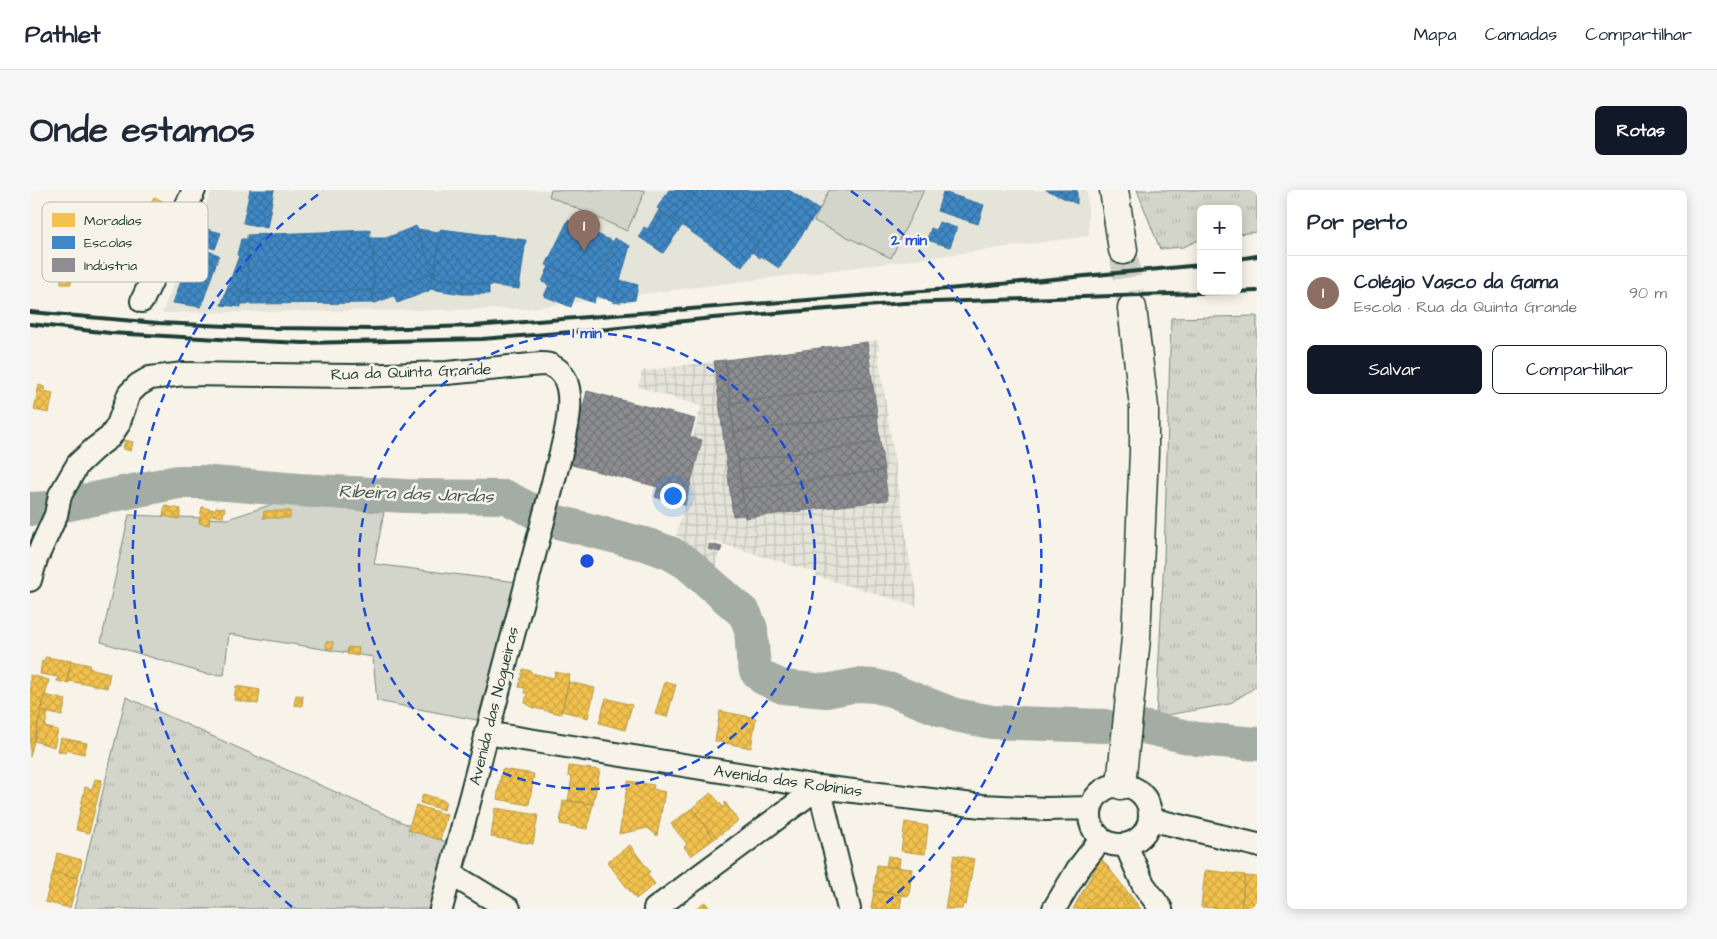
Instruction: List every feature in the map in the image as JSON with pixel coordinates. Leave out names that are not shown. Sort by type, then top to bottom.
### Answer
[{"type":"street","points":[[188,202],[194,190]]},
{"type":"street","points":[[1114,190],[1123,250]]},
{"type":"street","points":[[142,301],[151,282]]},
{"type":"street","points":[[1121,785],[1136,638],[1144,452],[1144,407],[1132,308]]},
{"type":"street","name":"Rua da Quinta Grande","points":[[30,580],[36,559],[58,505],[78,464],[110,437],[118,425],[129,394],[144,381],[162,376],[184,374],[354,376],[447,372],[541,364],[552,366],[560,372],[567,382],[570,398],[569,415],[553,483],[546,504]]},
{"type":"street","name":"Avenida das Nogueiras","points":[[441,909],[546,504]]},
{"type":"street","name":"Avenida das Robínias","points":[[486,734],[819,787],[982,806],[1091,808]]},
{"type":"street","points":[[1121,785],[1131,787],[1140,792],[1150,809],[1150,819],[1148,828],[1135,842],[1117,846],[1102,839],[1096,833],[1090,817],[1095,799],[1102,791],[1121,785]]},
{"type":"street","points":[[655,909],[819,787],[849,909]]},
{"type":"street","points":[[1150,819],[1257,844]]},
{"type":"street","points":[[1054,909],[1078,869],[1102,839]]},
{"type":"street","points":[[1126,845],[1143,884],[1161,909]]},
{"type":"street","points":[[451,874],[509,909]]},
{"type":"shaded area","points":[[212,190],[1087,190],[1089,236],[523,309],[162,313],[175,282],[208,282],[207,202]]},
{"type":"shaded area","points":[[878,340],[878,352],[911,569],[917,591],[917,606],[816,576],[817,573],[710,540],[710,544],[722,547],[715,569],[676,535],[702,441],[693,438],[701,406],[638,387],[642,371]]},
{"type":"green space","points":[[551,190],[645,191],[627,231],[549,196]]},
{"type":"green space","points":[[829,190],[924,190],[891,258],[814,221]]},
{"type":"green space","points":[[1137,190],[1257,190],[1257,232],[1242,234],[1242,205],[1197,205],[1197,241],[1183,247],[1160,249]]},
{"type":"green space","points":[[1257,316],[1257,686],[1229,704],[1156,717],[1164,558],[1171,318]]},
{"type":"green space","points":[[273,504],[384,512],[374,564],[517,582],[477,720],[377,701],[373,657],[229,634],[224,675],[206,674],[101,642],[129,515],[228,519]]},
{"type":"green space","points":[[126,697],[470,853],[452,909],[74,909]]},
{"type":"building: Moradias","points":[[154,197],[164,202],[152,202]]},
{"type":"building: Moradias","points":[[61,282],[71,282],[71,284],[61,284]]},
{"type":"building: Moradias","points":[[39,385],[45,387],[44,391],[53,393],[49,413],[34,410]]},
{"type":"building: Moradias","points":[[125,440],[133,442],[131,451],[123,449]]},
{"type":"building: Moradias","points":[[165,506],[181,509],[179,519],[163,516]]},
{"type":"building: Moradias","points":[[202,507],[215,510],[216,507],[225,508],[223,517],[210,515],[209,525],[199,523]]},
{"type":"building: Moradias","points":[[264,511],[290,511],[290,518],[263,518]]},
{"type":"building: Moradias","points":[[326,642],[333,642],[333,648],[327,649]]},
{"type":"building: Moradias","points":[[348,647],[359,648],[358,656],[347,654]]},
{"type":"building: Moradias","points":[[45,657],[71,661],[67,683],[57,681],[58,677],[40,674],[42,661],[45,661]]},
{"type":"building: Moradias","points":[[71,661],[90,665],[89,668],[110,673],[107,688],[69,681],[67,683]]},
{"type":"building: Moradias","points":[[523,669],[531,671],[531,673],[554,678],[555,672],[570,675],[561,714],[534,708],[525,703],[527,693],[524,693],[525,688],[519,687]]},
{"type":"building: Moradias","points":[[30,675],[49,680],[30,757]]},
{"type":"building: Moradias","points":[[569,682],[595,688],[588,718],[562,711]]},
{"type":"building: Moradias","points":[[665,682],[676,685],[667,717],[655,714]]},
{"type":"building: Moradias","points":[[236,686],[260,690],[258,704],[234,700]]},
{"type":"building: Moradias","points":[[45,695],[66,700],[62,716],[41,711]]},
{"type":"building: Moradias","points":[[296,695],[303,696],[302,706],[294,705]]},
{"type":"building: Moradias","points":[[606,698],[632,705],[625,730],[599,723]]},
{"type":"building: Moradias","points":[[41,711],[48,712],[45,727],[58,730],[54,747],[34,741]]},
{"type":"building: Moradias","points":[[720,711],[756,718],[751,748],[715,741]]},
{"type":"building: Moradias","points":[[61,738],[87,743],[84,754],[66,750],[65,753],[58,751]]},
{"type":"building: Moradias","points":[[569,766],[600,770],[593,804],[568,801],[572,777],[568,776]]},
{"type":"building: Moradias","points":[[502,769],[534,774],[529,805],[497,799]]},
{"type":"building: Moradias","points":[[95,779],[102,780],[89,833],[76,830],[85,787],[92,789]]},
{"type":"building: Moradias","points":[[628,781],[654,785],[653,789],[665,792],[657,836],[648,828],[619,834]]},
{"type":"building: Moradias","points":[[711,793],[724,808],[725,802],[738,821],[714,839],[692,808]]},
{"type":"building: Moradias","points":[[423,794],[446,801],[444,810],[420,803]]},
{"type":"building: Moradias","points":[[563,800],[593,804],[587,829],[560,824]]},
{"type":"building: Moradias","points":[[416,805],[447,815],[440,840],[408,830]]},
{"type":"building: Moradias","points":[[495,808],[538,815],[533,844],[491,837]]},
{"type":"building: Moradias","points":[[692,808],[714,839],[691,856],[684,847],[687,844],[671,824]]},
{"type":"building: Moradias","points":[[905,822],[928,826],[925,854],[901,851]]},
{"type":"building: Moradias","points":[[630,845],[650,872],[647,874],[655,884],[636,899],[607,862]]},
{"type":"building: Moradias","points":[[57,853],[82,860],[78,878],[53,872]]},
{"type":"building: Moradias","points":[[954,855],[974,859],[966,905],[963,904],[962,909],[945,909]]},
{"type":"building: Moradias","points":[[888,856],[900,858],[899,868],[886,866]]},
{"type":"building: Moradias","points":[[1101,858],[1141,909],[1073,909]]},
{"type":"building: Moradias","points":[[877,865],[912,869],[909,896],[874,891]]},
{"type":"building: Moradias","points":[[1205,870],[1245,875],[1241,909],[1201,907]]},
{"type":"building: Moradias","points":[[53,872],[78,878],[70,908],[45,902]]},
{"type":"building: Moradias","points":[[1245,876],[1257,877],[1256,909],[1241,909]]},
{"type":"building: Moradias","points":[[1116,887],[1132,909],[1086,909]]},
{"type":"building: Moradias","points":[[874,891],[902,895],[900,909],[871,909]]},
{"type":"building: Moradias","points":[[705,902],[710,909],[695,909],[702,904]]},
{"type":"building: Escolas","points":[[250,190],[274,190],[267,228],[243,223]]},
{"type":"building: Escolas","points":[[669,190],[686,190],[691,193],[674,220],[657,208]]},
{"type":"building: Escolas","points":[[686,190],[725,190],[773,223],[759,242]]},
{"type":"building: Escolas","points":[[725,190],[757,190],[747,205]]},
{"type":"building: Escolas","points":[[757,190],[789,190],[792,192],[771,222],[747,205]]},
{"type":"building: Escolas","points":[[1046,190],[1077,190],[1077,204]]},
{"type":"building: Escolas","points":[[792,192],[819,210],[805,230],[778,212]]},
{"type":"building: Escolas","points":[[943,192],[984,205],[978,224],[937,211]]},
{"type":"building: Escolas","points":[[691,193],[759,242],[742,267],[674,220]]},
{"type":"building: Escolas","points":[[659,210],[663,213],[652,231],[648,228]]},
{"type":"building: Escolas","points":[[778,212],[805,230],[779,268],[752,252],[773,223],[771,222]]},
{"type":"building: Escolas","points":[[663,213],[682,226],[663,253],[639,237],[644,227],[652,231]]},
{"type":"building: Escolas","points":[[568,220],[612,241],[598,286],[546,265]]},
{"type":"building: Escolas","points":[[939,222],[957,228],[950,247],[927,240],[931,228],[936,230]]},
{"type":"building: Escolas","points":[[416,226],[433,273],[372,295],[370,290],[374,290],[373,247],[370,247],[370,238],[386,238]]},
{"type":"building: Escolas","points":[[208,229],[221,233],[215,249],[208,247]]},
{"type":"building: Escolas","points":[[417,229],[439,232],[441,229],[435,271],[433,271]]},
{"type":"building: Escolas","points":[[441,229],[526,240],[519,289],[434,278]]},
{"type":"building: Escolas","points":[[370,230],[370,247],[373,247],[374,290],[249,295],[247,235]]},
{"type":"building: Escolas","points":[[614,238],[630,246],[614,301],[596,296]]},
{"type":"building: Escolas","points":[[241,239],[247,239],[249,291],[241,291],[241,307],[221,305],[239,256],[237,255]]},
{"type":"building: Escolas","points":[[208,251],[219,255],[201,307],[173,303],[181,282],[208,282]]},
{"type":"building: Escolas","points":[[549,266],[598,286],[594,303],[575,296],[571,307],[544,296],[549,285],[542,282]]},
{"type":"building: Escolas","points":[[433,271],[435,271],[434,278],[464,281],[462,294],[430,289]]},
{"type":"building: Escolas","points":[[433,273],[429,291],[397,303],[391,288]]},
{"type":"building: Escolas","points":[[620,280],[638,285],[635,300],[613,303]]},
{"type":"building: Escolas","points":[[464,281],[489,285],[489,294],[462,294]]},
{"type":"building: Escolas","points":[[391,288],[394,296],[375,303],[372,295]]},
{"type":"building: Escolas","points":[[370,290],[375,303],[241,304],[241,291],[249,291],[249,295]]},
{"type":"building: Indústria","points":[[867,342],[873,386],[731,403],[725,360]]},
{"type":"building: Indústria","points":[[725,360],[745,515],[733,516],[714,361]]},
{"type":"building: Indústria","points":[[873,386],[877,414],[734,432],[731,403]]},
{"type":"building: Indústria","points":[[587,391],[695,419],[690,437],[702,440],[685,505],[655,497],[658,487],[568,464]]},
{"type":"building: Indústria","points":[[877,414],[880,442],[738,461],[734,432]]},
{"type":"building: Indústria","points":[[880,442],[884,470],[742,489],[738,461]]},
{"type":"building: Indústria","points":[[884,470],[888,500],[745,518],[742,489]]},
{"type":"building: Indústria","points":[[710,544],[722,547],[720,552],[708,549]]},
{"type":"waterway","name":"Ribeira das Jardas","points":[[30,509],[49,508],[178,482],[406,496],[506,497],[550,520],[648,545],[670,553],[687,563],[745,614],[751,629],[756,671],[763,678],[783,687],[826,691],[857,685],[875,686],[891,690],[955,715],[992,722],[1105,726]]},
{"type":"waterway","name":"Ribeira das Jardas","points":[[1148,728],[1197,739],[1257,744]]},
{"type":"tunnel","points":[[1123,250],[1132,308]]},
{"type":"railway","points":[[1242,258],[1257,256]]},
{"type":"railway","points":[[30,312],[158,323],[272,328],[371,329],[473,326],[948,289],[1197,265]]},
{"type":"railway","points":[[30,324],[110,333],[303,343],[482,339],[904,303],[1257,291]]},
{"type":"place","name":"Colégio Vasco da Gama","points":[[584,251]]}]
